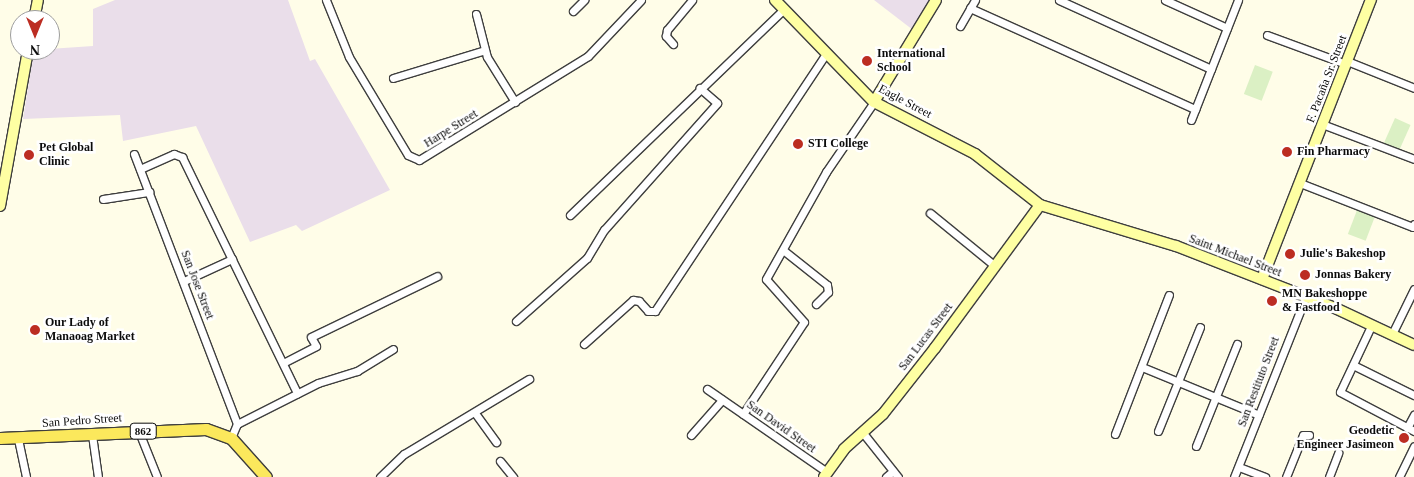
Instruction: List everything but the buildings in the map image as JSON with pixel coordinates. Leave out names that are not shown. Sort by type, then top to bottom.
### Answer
[{"type":"main road","name":"San Pedro Street","points":[[0,438],[18,439],[206,429],[231,438],[266,477]]},
{"type":"street","name":"Harpe Street","points":[[326,0],[349,56],[408,155],[413,159],[426,158],[588,56],[641,0]]},
{"type":"street","points":[[573,11],[584,0]]},
{"type":"street","points":[[673,44],[666,36],[666,30],[692,0]]},
{"type":"street","name":"Eagle Street","points":[[775,0],[874,102],[975,154],[1040,205]]},
{"type":"street","points":[[742,414],[804,322],[766,279],[826,172],[874,102],[936,0]]},
{"type":"street","points":[[960,26],[975,0]]},
{"type":"street","points":[[1059,0],[1211,69]]},
{"type":"street","points":[[1165,0],[1227,28]]},
{"type":"street","points":[[1191,120],[1238,0]]},
{"type":"street","name":"F. Pacaña Sr. Street","points":[[1262,279],[1371,0]]},
{"type":"street","points":[[970,8],[1195,110]]},
{"type":"street","points":[[570,216],[700,88],[784,9]]},
{"type":"street","points":[[476,14],[486,41],[485,50],[515,102]]},
{"type":"street","points":[[1267,35],[1414,88]]},
{"type":"street","points":[[392,78],[485,50]]},
{"type":"street","points":[[584,344],[632,300],[639,301],[648,311],[655,311],[826,54]]},
{"type":"street","points":[[0,206],[2,185],[26,60]]},
{"type":"street","points":[[516,321],[587,258],[604,230],[717,103],[700,88]]},
{"type":"street","points":[[1322,124],[1414,159]]},
{"type":"street","name":"San Jose Street","points":[[134,154],[237,424]]},
{"type":"street","points":[[140,169],[174,154],[180,155],[297,392]]},
{"type":"street","points":[[1300,182],[1414,226]]},
{"type":"street","points":[[102,199],[149,192]]},
{"type":"street","name":"San Lucas Street","points":[[825,474],[862,433],[883,414],[929,356],[1040,205]]},
{"type":"street","name":"Saint Michael Street","points":[[1040,205],[1158,240],[1262,279],[1372,324],[1414,346]]},
{"type":"street","points":[[930,213],[995,266]]},
{"type":"street","points":[[783,250],[827,285],[828,292],[816,304]]},
{"type":"street","points":[[184,281],[232,259]]},
{"type":"street","points":[[283,363],[316,346],[311,337],[437,276]]},
{"type":"street","points":[[1392,334],[1414,289]]},
{"type":"street","points":[[1115,434],[1169,295]]},
{"type":"street","name":"San Restituto Street","points":[[1234,477],[1306,296]]},
{"type":"street","points":[[1372,324],[1342,394],[1411,430],[1414,415]]},
{"type":"street","points":[[1158,431],[1200,327]]},
{"type":"street","points":[[1196,446],[1237,344]]},
{"type":"street","points":[[231,438],[237,424],[297,392],[357,371],[393,349]]},
{"type":"street","points":[[1353,365],[1414,395]]},
{"type":"street","points":[[1142,367],[1259,415]]},
{"type":"street","points":[[380,477],[404,454],[529,379]]},
{"type":"street","name":"San David Street","points":[[707,389],[825,474]]},
{"type":"street","points":[[690,435],[722,400]]},
{"type":"street","points":[[475,413],[496,442]]},
{"type":"street","points":[[139,432],[157,477]]},
{"type":"street","points":[[862,433],[898,477]]},
{"type":"street","points":[[92,435],[98,477]]},
{"type":"street","points":[[1286,477],[1303,435],[1310,435]]},
{"type":"street","points":[[18,439],[26,477]]},
{"type":"street","points":[[1399,477],[1414,446]]},
{"type":"street","points":[[1329,477],[1338,453]]},
{"type":"street","points":[[500,461],[513,477]]},
{"type":"street","points":[[1238,467],[1266,477]]},
{"type":"street","points":[[886,477],[893,471]]},
{"type":"shaded area","points":[[115,0],[288,0],[310,61],[315,59],[390,190],[302,231],[296,225],[250,242],[196,126],[123,141],[120,115],[23,119],[32,60],[60,60],[60,48],[93,46],[93,9]]},
{"type":"shaded area","points":[[874,0],[932,0],[913,30]]},
{"type":"green space","points":[[1255,65],[1273,72],[1262,101],[1244,94]]},
{"type":"green space","points":[[1395,118],[1411,125],[1398,152],[1383,145]]},
{"type":"green space","points":[[1359,205],[1377,212],[1366,241],[1348,234]]},
{"type":"place","name":"International School","points":[[867,61]]},
{"type":"place","name":"STI College","points":[[798,144]]},
{"type":"place","name":"Fin Pharmacy","points":[[1287,152]]},
{"type":"place","name":"Pet Global Clinic","points":[[29,155]]},
{"type":"place","name":"Julie's Bakeshop","points":[[1290,254]]},
{"type":"place","name":"Jonnas Bakery","points":[[1305,275]]},
{"type":"place","name":"MN Bakeshoppe & Fastfood","points":[[1272,301]]},
{"type":"place","name":"Our Lady of Manaoag Market","points":[[35,330]]},
{"type":"place","name":"Geodetic Engineer Jasimeon","points":[[1404,438]]}]
